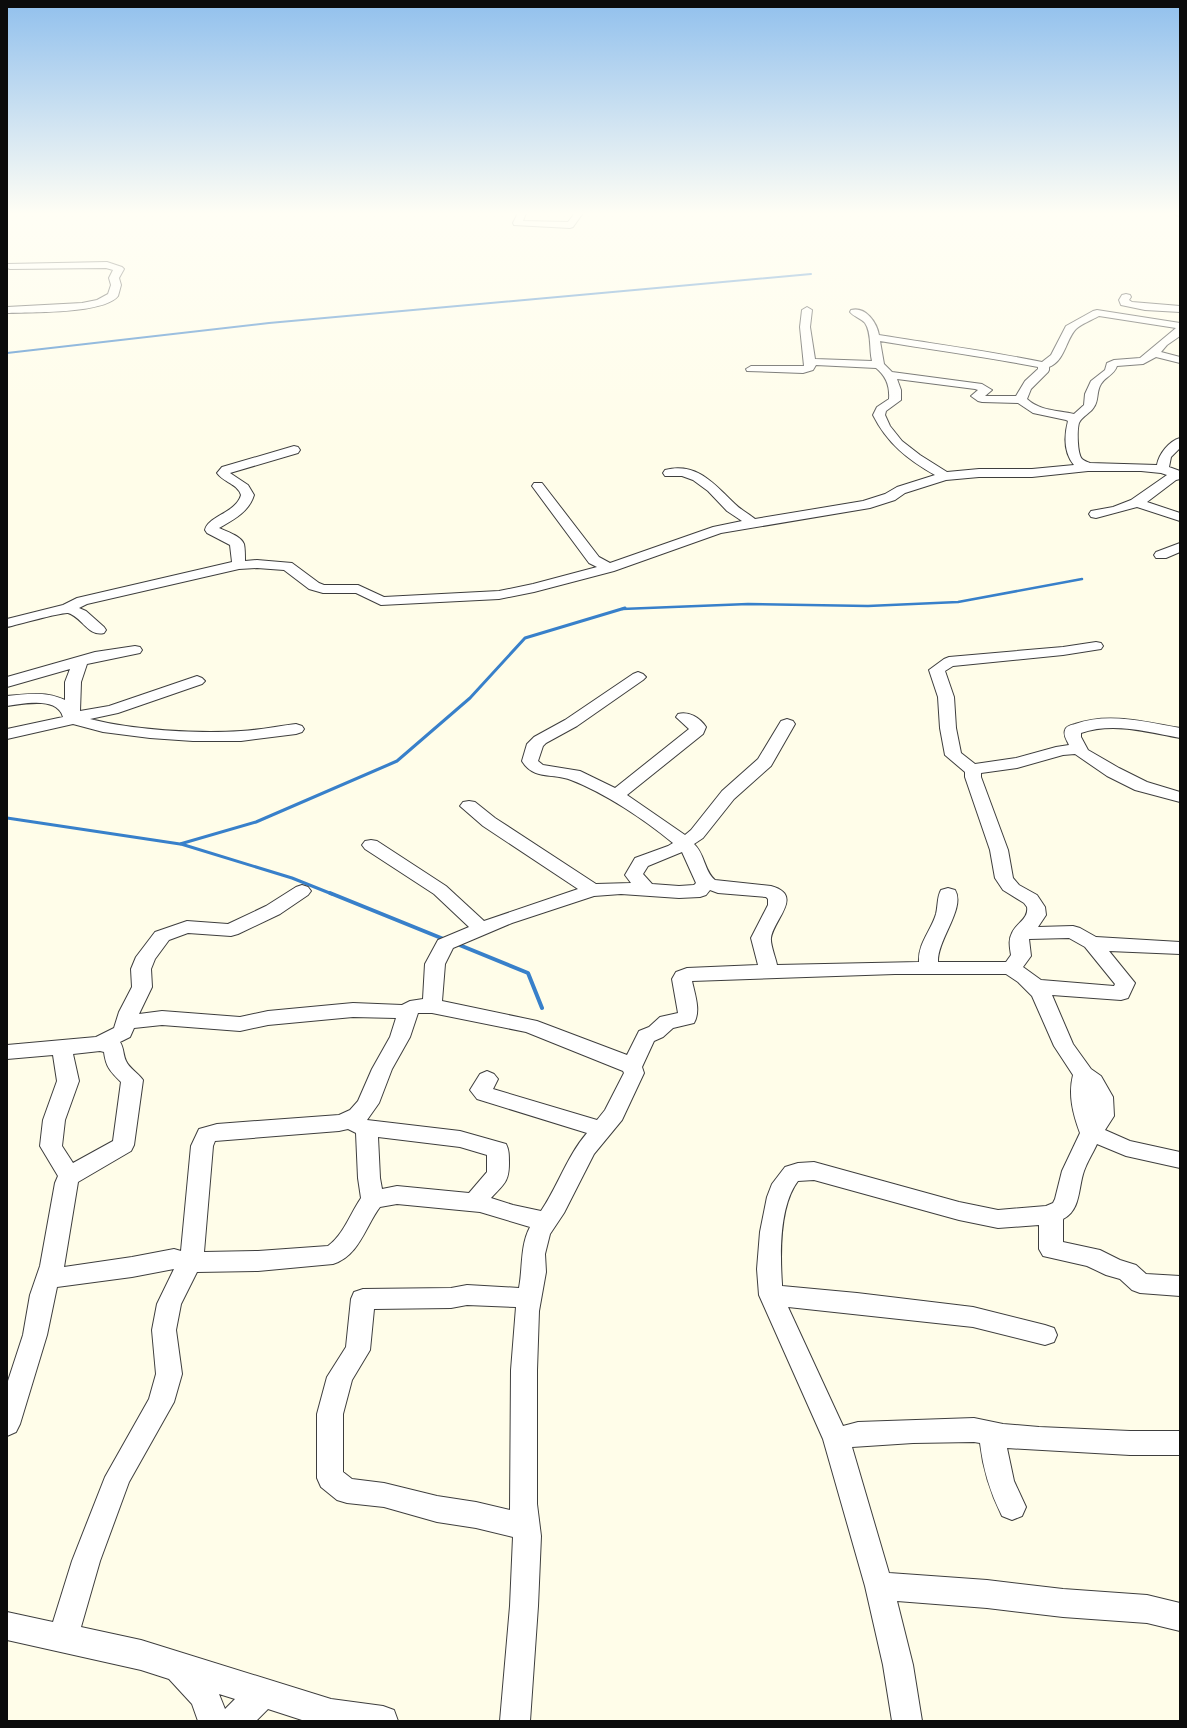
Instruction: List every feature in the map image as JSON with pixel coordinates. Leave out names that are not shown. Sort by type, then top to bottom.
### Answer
[{"type":"street","points":[[7,310],[82,306],[100,303],[113,296],[114,294]]},
{"type":"street","points":[[1126,297],[1124,300],[1125,303],[1132,305],[1179,309]]},
{"type":"street","points":[[1173,297],[1176,301],[1174,304],[1175,307],[1179,309]]},
{"type":"street","points":[[751,369],[803,370],[809,368],[810,363],[805,327],[806,310]]},
{"type":"street","points":[[854,312],[868,319],[876,338],[874,348],[879,365],[889,375],[896,391],[895,400],[881,409],[878,415],[884,427],[894,442],[929,467],[945,476]]},
{"type":"street","points":[[876,338],[949,350],[981,353],[1043,365],[1048,364],[1056,356],[1066,335],[1070,331],[1070,328],[1097,313],[1180,326]]},
{"type":"street","points":[[1088,467],[1078,462],[1074,456],[1071,432],[1074,420],[1089,407],[1091,402],[1091,394],[1097,382],[1110,371],[1111,365],[1114,363],[1143,360],[1154,353],[1163,343],[1180,330]]},
{"type":"street","points":[[1154,353],[1180,360]]},
{"type":"street","points":[[810,363],[831,362],[879,365]]},
{"type":"street","points":[[1021,400],[1021,396],[1026,388],[1044,370],[1043,365]]},
{"type":"street","points":[[889,375],[978,386],[986,390],[977,396],[982,399],[1021,400],[1026,406],[1036,410],[1070,417],[1074,420]]},
{"type":"street","points":[[1164,469],[1164,458],[1169,451],[1180,442]]},
{"type":"street","points":[[239,565],[237,544],[229,538],[212,530],[213,526],[238,511],[246,499],[247,494],[245,489],[223,473],[226,470],[294,450]]},
{"type":"street","points":[[7,622],[68,608],[82,601],[239,565],[287,566],[314,586],[323,589],[358,589],[381,601],[390,602],[500,595],[534,588],[609,568],[718,530],[865,505],[890,497],[901,490],[945,476],[979,473],[1032,473],[1088,467],[1141,467],[1164,469],[1179,474]]},
{"type":"street","points":[[669,473],[683,472],[697,477],[712,488],[732,508],[753,523]]},
{"type":"street","points":[[1096,514],[1136,503],[1166,480],[1179,474]]},
{"type":"street","points":[[538,486],[594,560],[609,568]]},
{"type":"street","points":[[1136,503],[1180,517]]},
{"type":"street","points":[[1160,554],[1180,547]]},
{"type":"street","points":[[68,608],[82,614],[99,630]]},
{"type":"street","points":[[973,770],[953,756],[948,728],[946,697],[937,670],[949,662],[1063,651],[1096,646]]},
{"type":"street","points":[[7,682],[81,661],[135,650]]},
{"type":"street","points":[[72,716],[72,682],[81,661]]},
{"type":"street","points":[[638,677],[571,723],[534,744],[530,761],[533,766],[538,769],[574,775],[616,795],[683,842],[692,852],[702,878],[709,884],[718,887],[771,892],[777,897],[777,905],[761,938],[769,971]]},
{"type":"street","points":[[7,734],[64,722],[72,716],[112,710],[197,681]]},
{"type":"street","points":[[7,701],[36,698],[58,703],[72,716],[103,728],[150,734],[241,736],[296,729]]},
{"type":"street","points":[[616,795],[697,731],[698,727],[684,717]]},
{"type":"street","points":[[1180,733],[1109,723],[1096,723],[1073,730],[1073,737],[1082,753],[1140,786],[1180,797]]},
{"type":"street","points":[[646,889],[634,875],[641,862],[674,850],[683,842],[697,834],[728,795],[765,762],[788,724]]},
{"type":"street","points":[[973,770],[1016,763],[1049,752],[1080,749]]},
{"type":"street","points":[[973,770],[973,777],[998,849],[1002,872],[1006,883],[1014,890],[1029,898],[1036,907],[1037,913],[1021,932],[1019,940],[1021,956],[1010,969]]},
{"type":"street","points":[[469,806],[489,822],[592,890]]},
{"type":"street","points":[[371,845],[440,890],[481,928]]},
{"type":"street","points":[[432,1006],[435,964],[445,944],[481,928],[524,912],[560,902],[592,890],[621,888],[678,892],[700,891],[702,887],[709,884]]},
{"type":"street","points":[[100,1044],[123,1032],[129,1012],[142,987],[141,969],[146,957],[162,936],[187,927],[231,930],[273,910],[302,891]]},
{"type":"street","points":[[930,968],[927,961],[932,941],[945,916],[948,894]]},
{"type":"street","points":[[1021,932],[1073,932],[1092,943],[1125,983],[1121,993],[1054,989],[1035,986]]},
{"type":"street","points":[[1092,943],[1180,948]]},
{"type":"street","points":[[632,1067],[646,1036],[656,1032],[667,1022],[687,1018],[682,979],[687,975],[769,971],[930,968],[1010,969],[1035,986],[1041,993],[1064,1046],[1084,1074],[1081,1081],[1082,1101],[1084,1114],[1092,1133],[1126,1148],[1180,1160]]},
{"type":"street","points":[[373,1200],[358,1117],[369,1104],[382,1069],[400,1037],[410,1008],[432,1006],[530,1026],[627,1063],[632,1067],[634,1073],[614,1114],[586,1149],[556,1207],[539,1231],[533,1254],[534,1272],[526,1311],[524,1370],[523,1504],[527,1536],[524,1606],[515,1721]]},
{"type":"street","points":[[126,1022],[162,1018],[240,1024],[268,1018],[353,1010],[408,1012]]},
{"type":"street","points":[[7,1052],[100,1044],[113,1047],[116,1064],[132,1080],[123,1145],[69,1176],[66,1183],[52,1266],[42,1295],[35,1334],[7,1424]]},
{"type":"street","points":[[62,1048],[68,1081],[54,1120],[51,1146],[69,1176]]},
{"type":"street","points":[[487,1079],[481,1090],[485,1094],[602,1130]]},
{"type":"street","points":[[63,1638],[86,1561],[118,1477],[162,1402],[168,1374],[164,1330],[168,1304],[189,1263],[194,1247],[202,1146],[207,1135],[217,1132],[359,1125],[460,1139],[498,1150],[498,1175],[478,1197],[480,1203]]},
{"type":"street","points":[[907,1721],[898,1665],[879,1586],[836,1439],[771,1295],[769,1284],[770,1246],[776,1204],[780,1188],[790,1175],[802,1171],[814,1171],[959,1211],[998,1219],[1024,1218],[1051,1214],[1061,1209],[1066,1200],[1073,1171],[1092,1133]]},
{"type":"street","points":[[47,1279],[83,1275],[174,1259],[189,1263],[210,1260],[258,1260],[333,1255],[340,1251],[354,1231],[367,1207],[373,1200],[397,1195],[480,1203],[513,1214],[545,1222]]},
{"type":"street","points":[[1051,1214],[1052,1249],[1092,1258],[1114,1268],[1128,1272],[1140,1284],[1180,1286]]},
{"type":"street","points":[[525,1523],[518,1525],[476,1515],[437,1509],[384,1496],[347,1491],[330,1478],[330,1414],[340,1377],[358,1350],[363,1299],[451,1298],[467,1295],[529,1298]]},
{"type":"street","points":[[771,1295],[857,1303],[973,1318],[1045,1335]]},
{"type":"street","points":[[836,1439],[858,1434],[974,1430],[1039,1440],[1180,1443]]},
{"type":"street","points":[[992,1433],[994,1456],[1003,1492],[1012,1507]]},
{"type":"street","points":[[879,1586],[987,1594],[1063,1603],[1147,1609],[1180,1617]]},
{"type":"street","points":[[7,1626],[141,1655],[331,1714],[383,1721]]},
{"type":"street","points":[[178,1667],[203,1693],[212,1714],[213,1721]]},
{"type":"street","points":[[235,1721],[264,1693]]},
{"type":"waterway","points":[[7,353],[269,323],[594,294]]},
{"type":"waterway","points":[[622,609],[748,604],[868,606],[958,602],[1082,579]]},
{"type":"waterway","points":[[7,818],[180,844],[256,822],[397,761],[470,698],[525,638],[625,608]]},
{"type":"waterway","points":[[181,844],[292,878],[332,894]]},
{"type":"waterway","points":[[330,893],[446,940]]},
{"type":"waterway","points":[[457,944],[528,973],[542,1008]]}]
